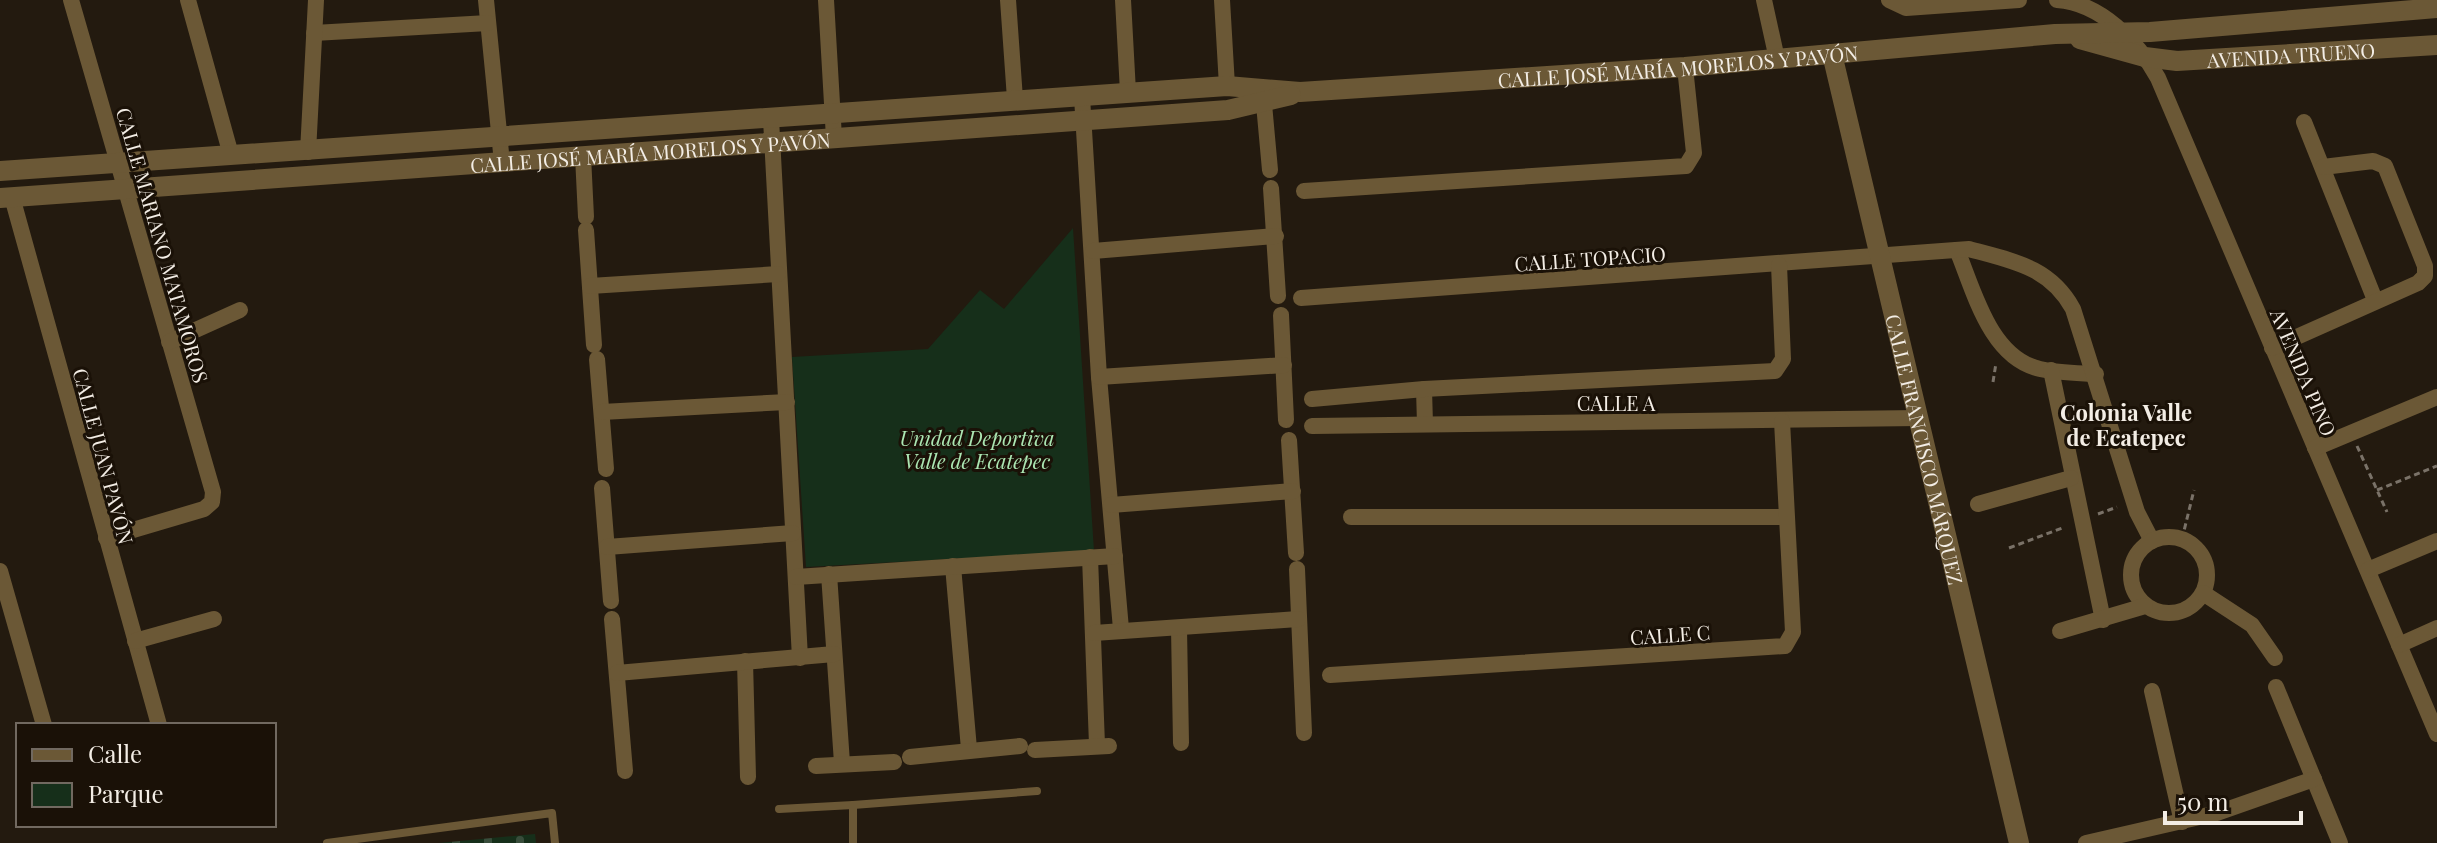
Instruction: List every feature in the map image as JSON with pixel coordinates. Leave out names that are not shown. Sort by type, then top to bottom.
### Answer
[{"type":"street","name":"CALLE MARIANO MATAMOROS","points":[[71,0],[213,492],[212,502],[204,509],[106,538]]},
{"type":"street","points":[[188,0],[231,155]]},
{"type":"street","points":[[308,152],[316,0]]},
{"type":"street","points":[[486,0],[502,163]]},
{"type":"street","points":[[826,0],[834,138]]},
{"type":"street","points":[[1008,0],[1015,99]]},
{"type":"street","points":[[1123,0],[1128,92]]},
{"type":"street","points":[[1222,0],[1227,86]]},
{"type":"street","points":[[1764,0],[1777,59]]},
{"type":"street","points":[[1890,1],[1906,8],[2019,0]]},
{"type":"street","name":"AVENIDA PINO","points":[[2057,0],[2080,5],[2123,32],[2145,57],[2163,89],[2437,734]]},
{"type":"street","name":"AVENIDA TRUENO","points":[[2123,32],[2437,8]]},
{"type":"street","points":[[314,33],[488,23]]},
{"type":"street","name":"CALLE JOSÉ MARÍA MORELOS Y PAVÓN","points":[[6,198],[1228,110],[1263,95],[1685,67],[2055,34],[2123,32]]},
{"type":"street","name":"CALLE JOSÉ MARÍA MORELOS Y PAVÓN","points":[[2055,34],[2145,57]]},
{"type":"street","name":"AVENIDA TRUENO","points":[[2145,57],[2177,61],[2437,45]]},
{"type":"street","name":"CALLE FRANCISCO MÁRQUEZ","points":[[1832,54],[2019,843]]},
{"type":"street","points":[[1304,191],[1686,166],[1694,153],[1685,67]]},
{"type":"street","name":"CALLE JOSÉ MARÍA MORELOS Y PAVÓN","points":[[1,167],[119,164],[308,152],[1227,86],[1263,95]]},
{"type":"street","points":[[1263,95],[1270,170]]},
{"type":"street","points":[[1082,97],[1099,377],[1121,629]]},
{"type":"street","points":[[771,119],[800,658]]},
{"type":"street","points":[[2304,122],[2375,300]]},
{"type":"street","points":[[583,156],[590,286],[606,469]]},
{"type":"street","points":[[2272,348],[2422,281],[2425,266],[2385,166],[2373,161],[2323,167]]},
{"type":"street","points":[[1271,188],[1278,296]]},
{"type":"street","name":"CALLE JUAN PAVÓN","points":[[6,198],[158,723]]},
{"type":"street","points":[[1093,251],[1276,236]]},
{"type":"street","name":"CALLE TOPACIO","points":[[1301,298],[1881,258],[1969,249],[2027,264],[2062,289],[2073,309],[2137,512],[2152,541]]},
{"type":"street","points":[[1957,250],[2000,344],[2019,360],[2051,370],[2096,374]]},
{"type":"street","points":[[1312,399],[1424,389],[1775,371],[1783,359],[1779,265]]},
{"type":"street","points":[[590,286],[778,274]]},
{"type":"street","points":[[169,342],[240,310]]},
{"type":"street","points":[[1281,315],[1286,420]]},
{"type":"street","points":[[1099,377],[1284,365]]},
{"type":"street","points":[[2051,370],[2071,478],[2103,620]]},
{"type":"street","points":[[1424,389],[1425,424]]},
{"type":"street","points":[[2315,448],[2437,397]]},
{"type":"street","points":[[602,412],[787,402]]},
{"type":"street","name":"CALLE A","points":[[1312,426],[1919,418]]},
{"type":"street","name":"CALLE C","points":[[1330,675],[1785,646],[1793,632],[1782,421]]},
{"type":"street","points":[[1289,440],[1304,733]]},
{"type":"street","points":[[1978,504],[2071,478]]},
{"type":"street","points":[[602,488],[611,601]]},
{"type":"street","points":[[1111,505],[1293,491]]},
{"type":"street","points":[[1351,517],[1786,517]]},
{"type":"street","points":[[607,547],[793,533]]},
{"type":"street","points":[[2167,537],[2182,539],[2200,552],[2207,572],[2203,593],[2192,606],[2177,613],[2160,613],[2145,606],[2134,591],[2131,571],[2137,553],[2152,541],[2167,537]]},
{"type":"street","points":[[2368,570],[2437,541]]},
{"type":"street","points":[[796,577],[1115,556]]},
{"type":"street","points":[[816,766],[902,759],[969,749],[1103,745],[1090,557]]},
{"type":"street","points":[[953,566],[969,749]]},
{"type":"street","points":[[0,571],[43,723]]},
{"type":"street","points":[[829,574],[842,763]]},
{"type":"street","points":[[2203,593],[2252,625],[2275,658]]},
{"type":"street","points":[[2060,631],[2145,606]]},
{"type":"street","points":[[135,641],[214,619]]},
{"type":"street","points":[[612,619],[625,771]]},
{"type":"street","points":[[1094,633],[1298,619]]},
{"type":"street","points":[[1179,628],[1181,743]]},
{"type":"street","points":[[2399,645],[2437,628]]},
{"type":"street","points":[[617,673],[834,654]]},
{"type":"street","points":[[745,661],[748,777]]},
{"type":"street","points":[[2276,687],[2340,843]]},
{"type":"street","points":[[2152,691],[2182,822]]},
{"type":"street","points":[[2086,843],[2251,803],[2314,779]]},
{"type":"lane","points":[[779,809],[1037,791]]},
{"type":"lane","points":[[853,805],[853,843]]},
{"type":"lane","points":[[327,843],[552,813],[555,843]]},
{"type":"path","points":[[2350,432],[2387,512]]},
{"type":"path","points":[[2377,490],[2437,466]]},
{"type":"path","points":[[2182,539],[2194,490]]},
{"type":"green space","name":"Unidad Deportiva Valle de Ecatepec","points":[[1073,228],[1094,551],[806,567],[792,357],[928,349],[980,290],[1004,309]]},
{"type":"green space","points":[[535,834],[536,843],[439,843]]},
{"type":"district","name":"Colonia Valle de Ecatepec","points":[[2126,424]]}]
